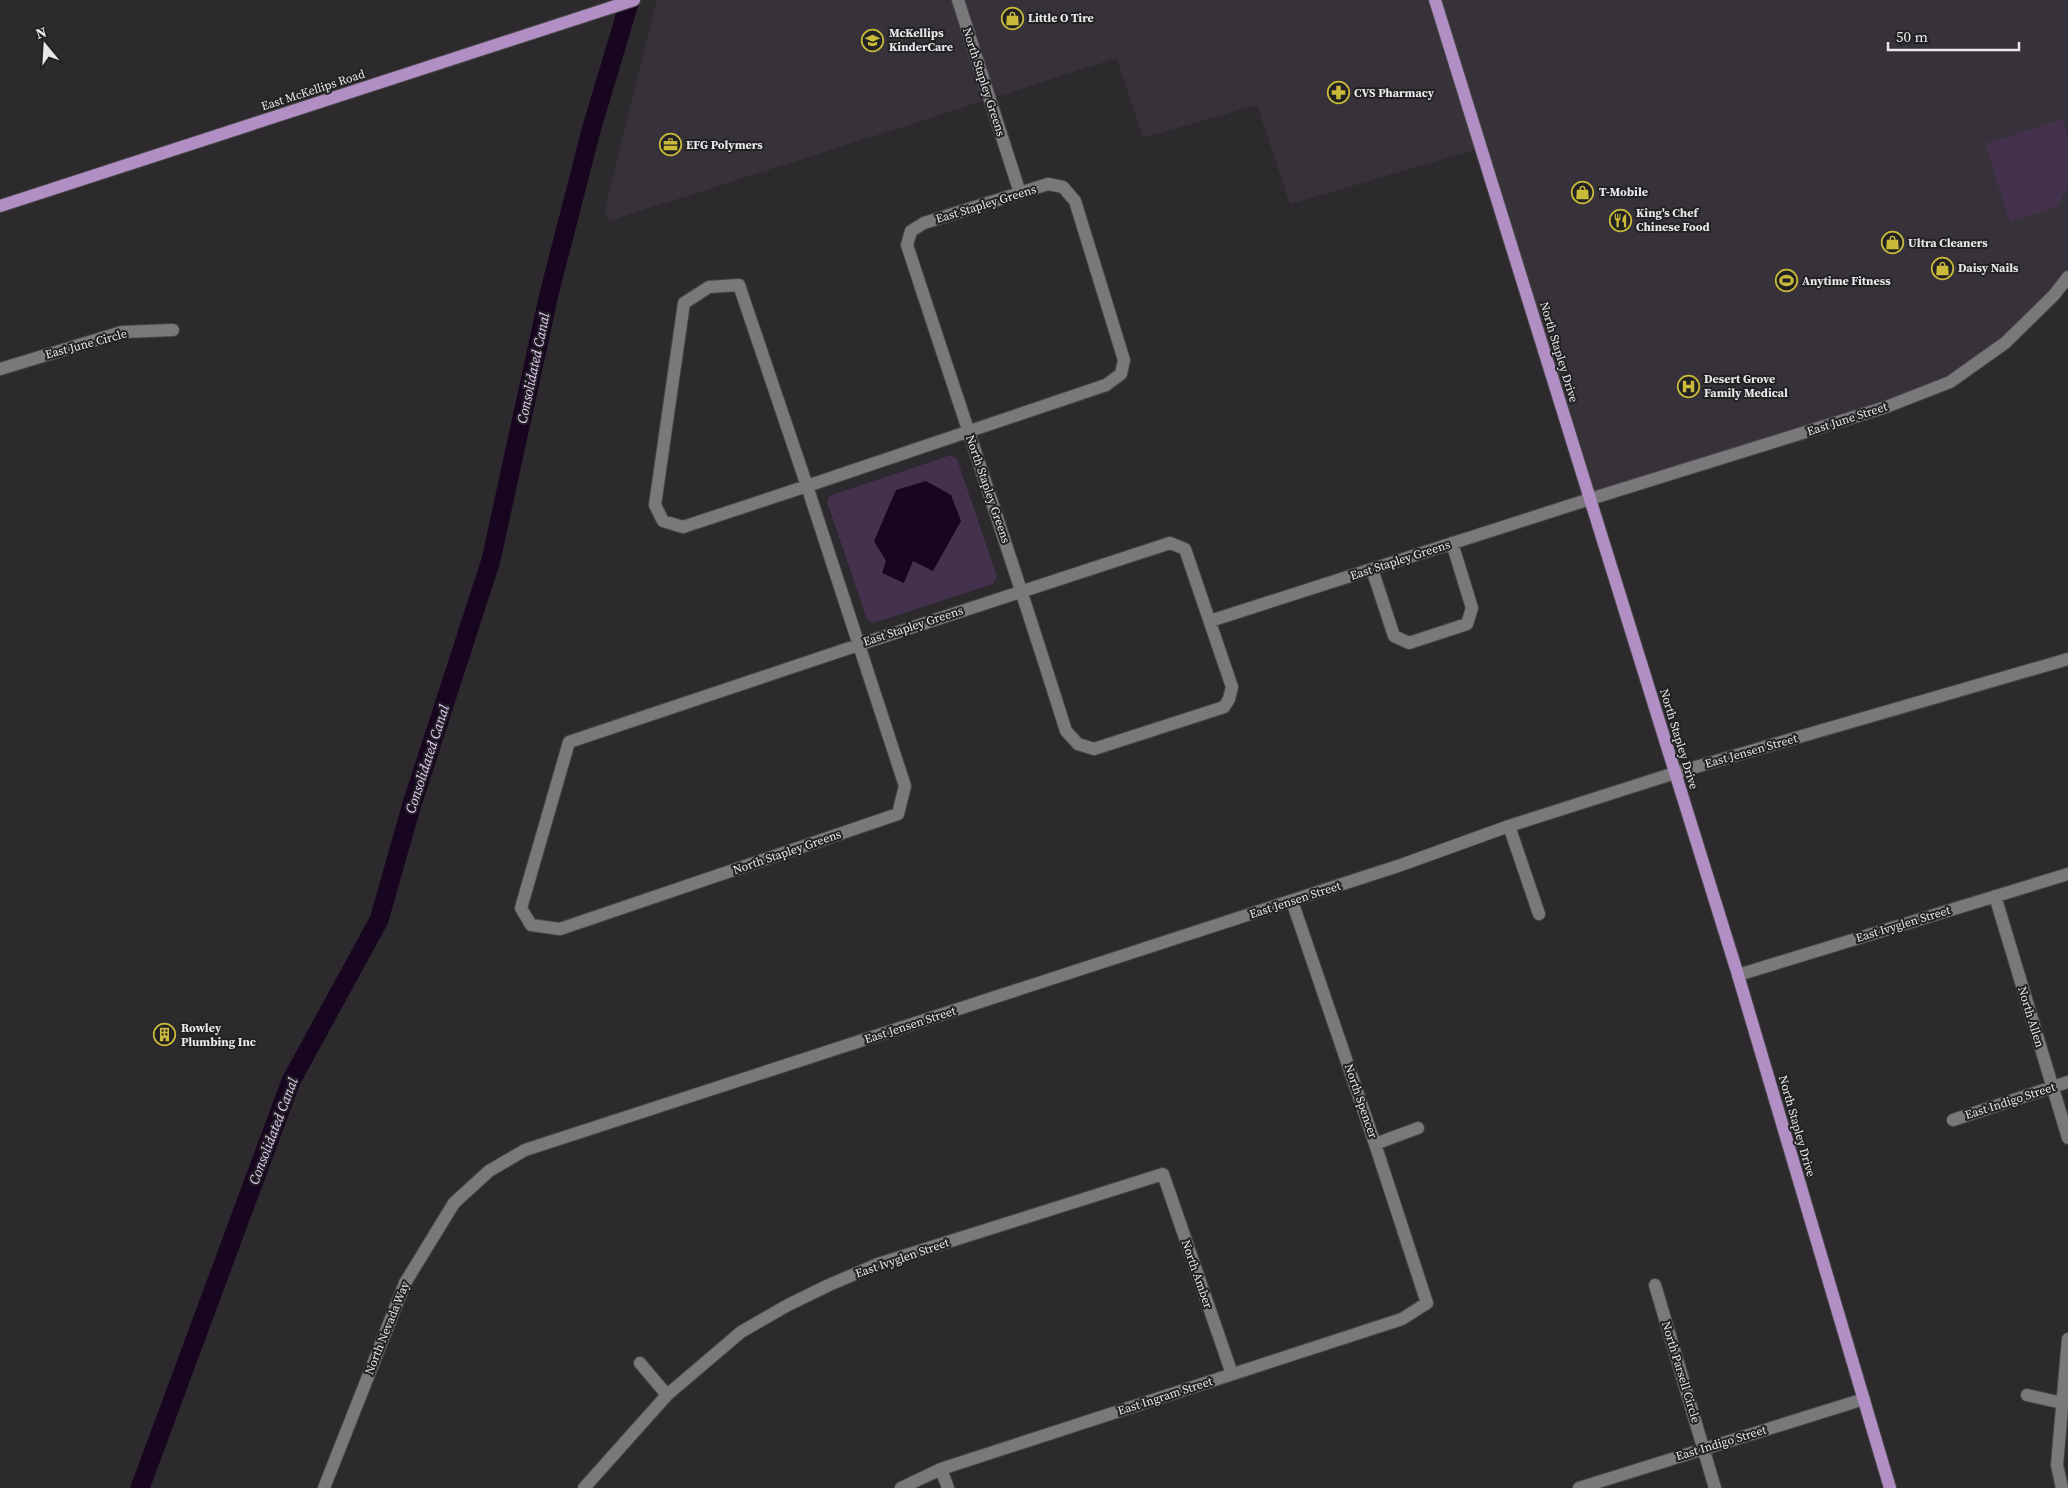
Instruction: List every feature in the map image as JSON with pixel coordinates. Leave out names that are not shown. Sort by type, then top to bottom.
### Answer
[{"type":"main road","name":"East McKellips Road","points":[[0,206],[634,0]]},
{"type":"main road","name":"North Stapley Drive","points":[[1435,0],[1738,975],[1890,1488]]},
{"type":"street","name":"North Stapley Greens","points":[[958,0],[1020,193]]},
{"type":"street","name":"East Stapley Greens","points":[[911,231],[924,223],[1048,184],[1063,187],[1075,201],[1124,360],[1121,374],[1106,385],[969,432]]},
{"type":"street","name":"North Stapley Greens","points":[[911,231],[907,245],[1066,730],[1078,744]]},
{"type":"street","name":"East June Street","points":[[1590,499],[1886,407],[1950,382],[2005,343],[2054,295],[2068,277]]},
{"type":"street","points":[[807,486],[739,285],[709,287],[684,304],[655,505],[663,521],[683,527],[807,486],[969,432]]},
{"type":"street","name":"East June Circle","points":[[0,369],[122,332],[173,330]]},
{"type":"street","name":"North Stapley Greens","points":[[569,742],[521,908],[531,925],[560,929],[898,814],[905,786],[860,643],[807,486]]},
{"type":"street","name":"East Stapley Greens","points":[[1210,621],[1590,499]]},
{"type":"street","name":"East Stapley Greens","points":[[569,742],[860,643],[1170,543],[1185,549],[1232,687],[1230,699],[1224,707],[1094,749],[1078,744]]},
{"type":"street","points":[[1372,569],[1394,636],[1409,643],[1467,624],[1472,608],[1452,543]]},
{"type":"street","name":"East Jensen Street","points":[[525,1150],[1401,865],[1509,826],[1675,773],[2068,659]]},
{"type":"street","points":[[1509,826],[1539,914]]},
{"type":"street","name":"East Ivyglen Street","points":[[1738,975],[2068,874]]},
{"type":"street","name":"North Allen","points":[[1995,896],[2068,1138]]},
{"type":"street","name":"North Spencer","points":[[1292,900],[1376,1144],[1427,1303]]},
{"type":"street","name":"East Indigo Street","points":[[1953,1120],[2068,1082]]},
{"type":"street","points":[[1376,1144],[1418,1128]]},
{"type":"street","name":"North Nevada Way","points":[[324,1488],[404,1283],[454,1204],[489,1171],[525,1150]]},
{"type":"street","name":"East Ivyglen Street","points":[[584,1488],[667,1395],[741,1332],[788,1304],[828,1284],[878,1264],[1163,1174]]},
{"type":"street","name":"North Amber","points":[[1163,1174],[1232,1374]]},
{"type":"street","name":"North Parsell Circle","points":[[1655,1285],[1715,1488]]},
{"type":"street","name":"East Ingram Street","points":[[901,1488],[941,1470],[1402,1319],[1427,1303]]},
{"type":"street","points":[[2062,1488],[2057,1465],[2068,1339]]},
{"type":"street","points":[[640,1363],[667,1395]]},
{"type":"street","points":[[2027,1395],[2062,1403]]},
{"type":"street","name":"East Indigo Street","points":[[1579,1488],[1864,1399]]},
{"type":"street","points":[[941,1470],[948,1488]]},
{"type":"shaded area","points":[[657,0],[2068,0],[2068,277],[2054,295],[1950,382],[1590,499],[1481,148],[1290,204],[1257,105],[1143,138],[1117,58],[609,221],[605,209]]},
{"type":"shaded area","points":[[2062,119],[2068,137],[2068,186],[2057,207],[2010,222],[1985,144]]},
{"type":"shaded area","points":[[951,455],[957,459],[997,577],[993,584],[873,623],[867,619],[827,502],[829,496]]},
{"type":"shaded area","points":[[926,481],[951,495],[961,521],[933,571],[913,561],[904,583],[882,573],[886,561],[874,541],[896,490]]},
{"type":"waterway","name":"Consolidated Canal","points":[[140,1488],[291,1081],[379,920],[412,804],[491,560],[549,294],[592,127],[630,0]]},
{"type":"place","name":"Little O Tire","points":[[1012,18]]},
{"type":"place","name":"McKellips KinderCare","points":[[873,40]]},
{"type":"place","name":"CVS Pharmacy","points":[[1338,93]]},
{"type":"place","name":"EFG Polymers","points":[[670,145]]},
{"type":"place","name":"T-Mobile","points":[[1583,192]]},
{"type":"place","name":"King's Chef Chinese Food","points":[[1620,220]]},
{"type":"place","name":"Ultra Cleaners","points":[[1892,243]]},
{"type":"place","name":"Daisy Nails","points":[[1942,268]]},
{"type":"place","name":"Anytime Fitness","points":[[1786,281]]},
{"type":"place","name":"Desert Grove Family Medical","points":[[1688,386]]},
{"type":"place","name":"Rowley Plumbing Inc","points":[[165,1035]]}]
